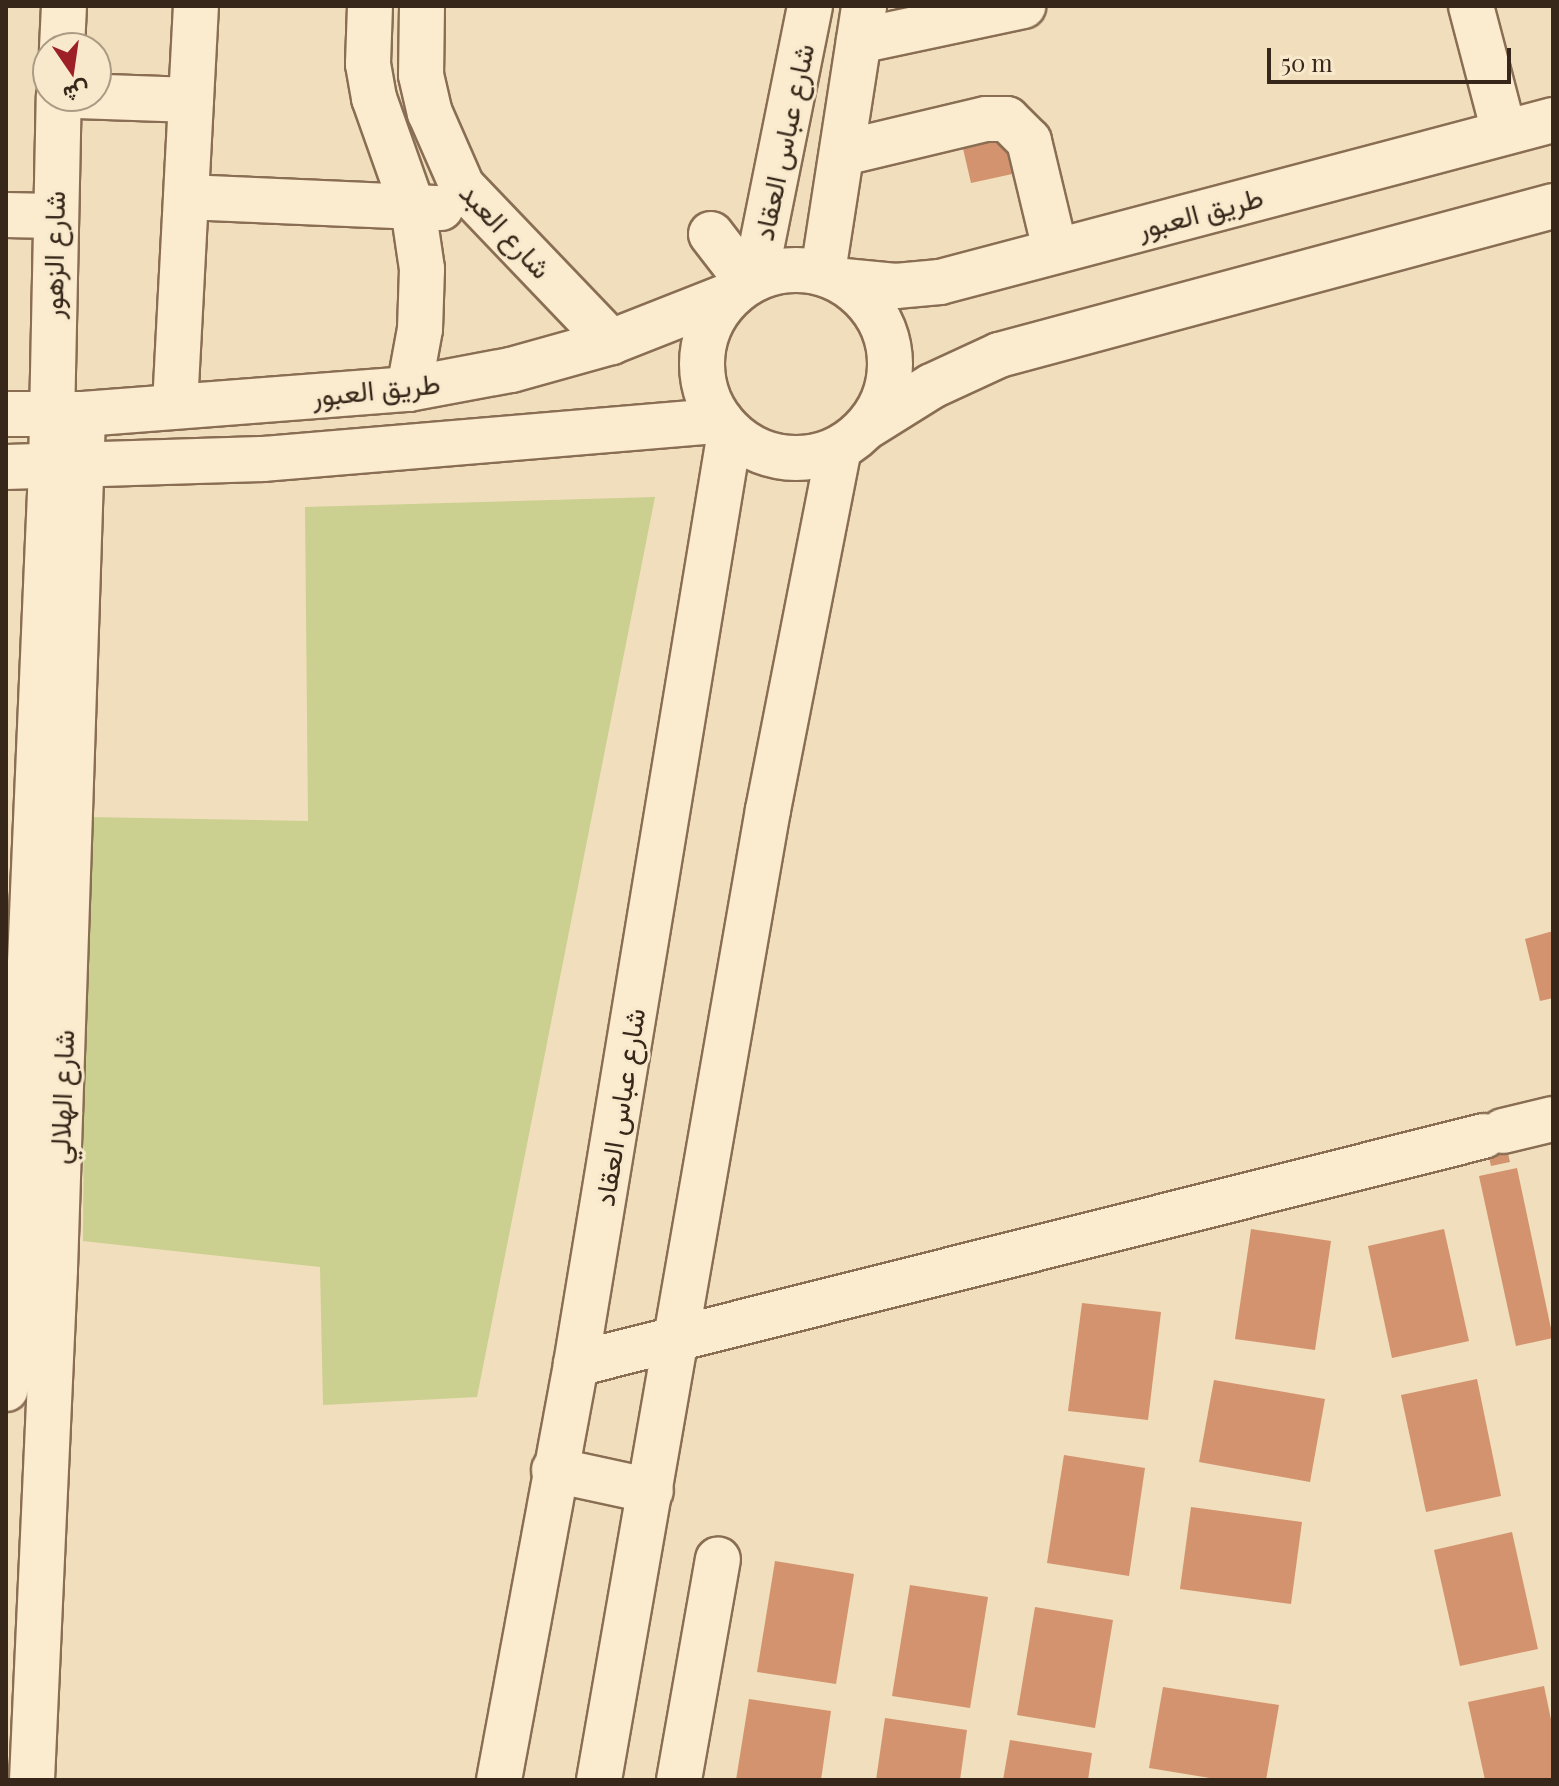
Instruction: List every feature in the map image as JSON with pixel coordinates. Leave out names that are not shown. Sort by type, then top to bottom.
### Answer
[{"type":"street","points":[[63,32],[64,6]]},
{"type":"street","points":[[175,406],[196,6]]},
{"type":"street","name":"شارع العبد","points":[[370,6],[368,64],[374,98],[413,208],[422,269],[421,314],[409,389]]},
{"type":"street","name":"شارع العبد","points":[[422,6],[420,62],[430,113],[462,186],[611,342]]},
{"type":"street","name":"شارع عباس العقاد","points":[[745,285],[810,6]]},
{"type":"street","points":[[861,24],[1023,6]]},
{"type":"street","points":[[1471,6],[1504,132]]},
{"type":"street","name":"شارع عباس العقاد","points":[[834,277],[843,153],[861,24]]},
{"type":"street","points":[[112,97],[191,100]]},
{"type":"street","name":"شارع الزهور","points":[[58,112],[53,216],[68,414]]},
{"type":"street","points":[[843,153],[986,119],[1007,119],[1029,141],[1055,249]]},
{"type":"street","name":"طريق العبور","points":[[834,277],[896,286],[940,282],[1055,249],[1553,120]]},
{"type":"street","points":[[186,197],[413,208],[483,208]]},
{"type":"street","points":[[599,1780],[768,810],[854,438],[886,398],[892,365],[887,332],[870,303],[834,277],[788,269],[745,285],[715,315],[704,341],[707,397],[725,427],[754,449],[782,457],[811,457],[854,438],[932,386],[1014,350],[1553,206]]},
{"type":"street","points":[[6,215],[53,216]]},
{"type":"street","points":[[711,234],[745,285]]},
{"type":"street","name":"طريق العبور","points":[[6,414],[68,414],[409,389],[511,370],[611,342],[745,285]]},
{"type":"street","name":"شارع الهلالي","points":[[32,1780],[26,1268],[68,414]]},
{"type":"street","points":[[6,467],[66,468],[725,427]]},
{"type":"street","name":"شارع عباس العقاد","points":[[499,1780],[576,1364],[725,427]]},
{"type":"street","name":"شارع الهلالي","points":[[6,1389],[26,1268],[15,1123],[19,910],[66,468]]},
{"type":"street","points":[[576,1364],[1553,1119]]},
{"type":"street","points":[[554,1470],[651,1491]]},
{"type":"street","points":[[679,1780],[718,1559]]},
{"type":"green space","points":[[655,497],[477,1397],[323,1405],[320,1267],[83,1241],[86,817],[308,821],[305,507]]},
{"type":"building","points":[[1011,128],[1021,172],[971,183],[961,140]]},
{"type":"building","points":[[1553,931],[1553,998],[1540,1001],[1525,939]]},
{"type":"building","points":[[1499,1115],[1510,1162],[1491,1166],[1481,1119]]},
{"type":"building","points":[[1517,1168],[1553,1338],[1516,1346],[1479,1176]]},
{"type":"building","points":[[1251,1229],[1331,1241],[1315,1350],[1235,1339]]},
{"type":"building","points":[[1444,1229],[1469,1341],[1392,1358],[1368,1246]]},
{"type":"building","points":[[1082,1303],[1161,1312],[1148,1420],[1068,1411]]},
{"type":"building","points":[[1477,1379],[1501,1496],[1426,1512],[1401,1395]]},
{"type":"building","points":[[1214,1380],[1325,1399],[1310,1482],[1199,1462]]},
{"type":"building","points":[[1064,1455],[1145,1468],[1129,1576],[1047,1563]]},
{"type":"building","points":[[1191,1507],[1302,1522],[1291,1604],[1180,1589]]},
{"type":"building","points":[[1512,1532],[1538,1649],[1460,1666],[1434,1550]]},
{"type":"building","points":[[775,1561],[854,1574],[836,1684],[757,1672]]},
{"type":"building","points":[[910,1585],[988,1597],[970,1708],[892,1696]]},
{"type":"building","points":[[1035,1607],[1113,1620],[1095,1728],[1017,1715]]},
{"type":"building","points":[[1544,1686],[1553,1729],[1553,1780],[1485,1780],[1468,1702]]},
{"type":"building","points":[[1163,1687],[1279,1705],[1266,1780],[1222,1780],[1149,1768]]},
{"type":"building","points":[[749,1699],[831,1711],[821,1780],[736,1780]]},
{"type":"building","points":[[885,1718],[967,1730],[960,1780],[876,1780]]},
{"type":"building","points":[[1010,1740],[1092,1753],[1088,1780],[1003,1780]]}]
